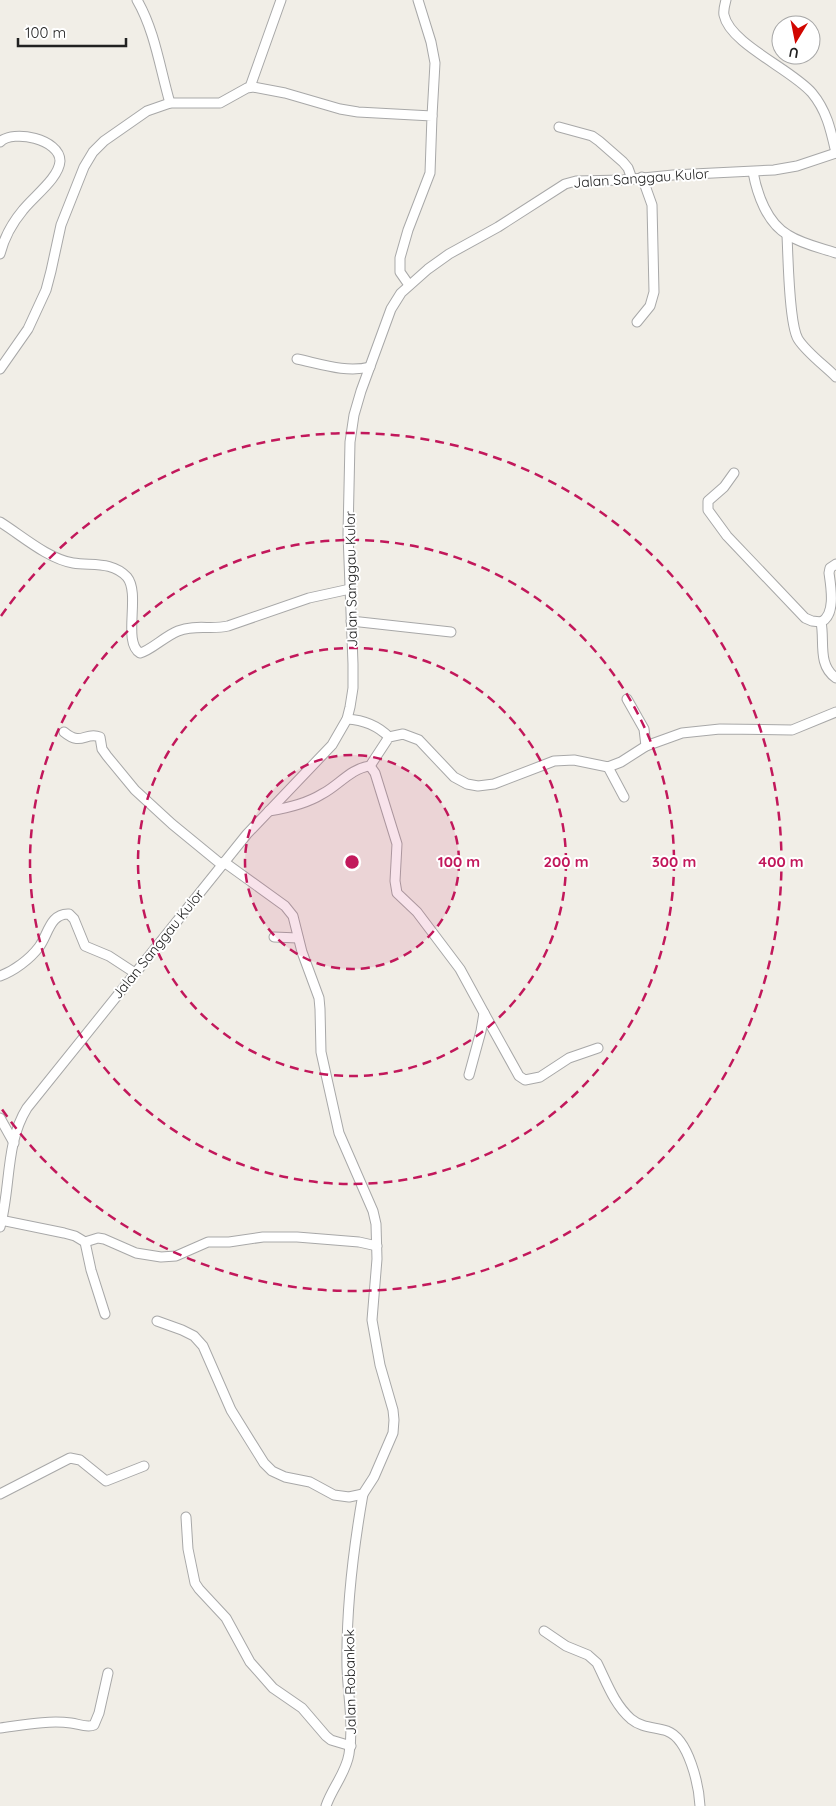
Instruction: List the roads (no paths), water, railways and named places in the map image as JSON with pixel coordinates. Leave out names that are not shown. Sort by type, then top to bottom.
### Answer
[{"type":"street","points":[[137,0],[143,11],[155,48],[170,103]]},
{"type":"street","points":[[250,87],[281,0]]},
{"type":"street","points":[[409,284],[400,272],[400,258],[408,230],[430,173],[435,63],[431,42],[418,0]]},
{"type":"street","points":[[726,0],[724,14],[728,25],[741,39],[805,86],[821,105],[828,121],[836,153]]},
{"type":"street","points":[[0,369],[4,358],[28,329],[46,290],[61,225],[79,179],[93,152],[104,140],[134,118],[170,103],[220,103],[250,87],[285,93],[349,111],[432,116]]},
{"type":"street","points":[[559,127],[587,134],[599,140],[624,162],[632,179]]},
{"type":"street","points":[[0,142],[3,139],[16,136],[36,139],[53,146],[60,158],[58,172],[40,190],[10,228],[0,254]]},
{"type":"street","name":"Jalan Sanggau Kulor","points":[[1,1222],[18,1124],[27,1108],[223,864],[269,811],[332,745],[347,719],[353,688],[348,534],[350,442],[354,415],[370,367],[391,310],[401,293],[409,284],[449,254],[498,227],[565,184],[576,181],[604,181],[724,172],[754,172],[797,166],[836,153]]},
{"type":"street","points":[[754,172],[759,197],[763,206],[773,221],[787,235],[836,253]]},
{"type":"street","points":[[637,322],[650,306],[654,292],[652,206],[642,177]]},
{"type":"street","points":[[787,235],[791,299],[796,335],[801,343],[836,377]]},
{"type":"street","points":[[297,359],[346,369],[358,370],[370,367]]},
{"type":"street","points":[[734,473],[724,487],[708,501],[707,505],[710,513],[733,542],[800,613],[812,621],[821,622],[832,611],[833,601],[829,573],[830,568],[836,564]]},
{"type":"street","points":[[0,522],[62,560],[107,566],[122,572],[132,586],[132,627],[136,650],[140,653],[177,631],[198,626],[220,628],[309,598],[350,588]]},
{"type":"street","points":[[351,621],[451,632]]},
{"type":"street","points":[[821,622],[824,660],[829,672],[836,678]]},
{"type":"street","points":[[627,699],[644,729],[646,746]]},
{"type":"street","points":[[269,811],[292,807],[322,795],[359,769],[370,766],[389,737],[403,734],[418,740],[454,777],[467,784],[478,786],[494,784],[554,761],[574,760],[608,767],[622,762],[646,746],[667,738],[696,731],[792,730],[836,712]]},
{"type":"street","points":[[347,719],[372,724],[389,737]]},
{"type":"street","points":[[64,732],[71,738],[78,740],[91,736],[100,737],[102,749],[129,783],[172,824],[223,864],[289,910],[293,916],[298,938],[318,998],[321,1052],[339,1134],[373,1212],[376,1224],[377,1246],[372,1320],[380,1365],[394,1420],[393,1432],[374,1477],[363,1494],[349,1497],[334,1495],[310,1482],[285,1477],[272,1471],[264,1463],[231,1410],[203,1346],[194,1336],[157,1321]]},
{"type":"street","points":[[370,766],[375,773],[397,844],[395,881],[397,893],[422,919],[460,969],[519,1076],[525,1080],[540,1077],[569,1058],[598,1048]]},
{"type":"street","points":[[608,767],[624,797]]},
{"type":"street","points":[[0,976],[16,968],[38,948],[50,926],[57,917],[64,913],[69,914],[74,919],[84,946],[108,956],[135,973]]},
{"type":"street","points":[[274,938],[298,938]]},
{"type":"street","points":[[470,1074],[484,1013]]},
{"type":"street","points":[[0,1118],[14,1143]]},
{"type":"street","points":[[1,1222],[64,1233],[86,1242],[98,1238],[104,1239],[136,1253],[161,1257],[176,1256],[208,1242],[229,1242],[263,1237],[297,1237],[359,1242],[377,1246]]},
{"type":"street","points":[[86,1242],[91,1270],[105,1314]]},
{"type":"street","points":[[0,1494],[48,1467],[70,1458],[80,1460],[106,1481],[144,1466]]},
{"type":"street","name":"Jalan Robankok","points":[[326,1806],[349,1757],[352,1727],[348,1669],[352,1560],[363,1494]]},
{"type":"street","points":[[186,1517],[188,1549],[195,1583],[226,1618],[250,1662],[273,1688],[302,1708],[326,1736],[331,1740],[350,1746]]},
{"type":"street","points":[[544,1632],[566,1646],[593,1658],[615,1702],[632,1720],[641,1726],[669,1732],[675,1736],[693,1770],[700,1806]]},
{"type":"street","points":[[0,1728],[52,1722],[68,1722],[86,1727],[94,1725],[100,1713],[108,1673]]}]
